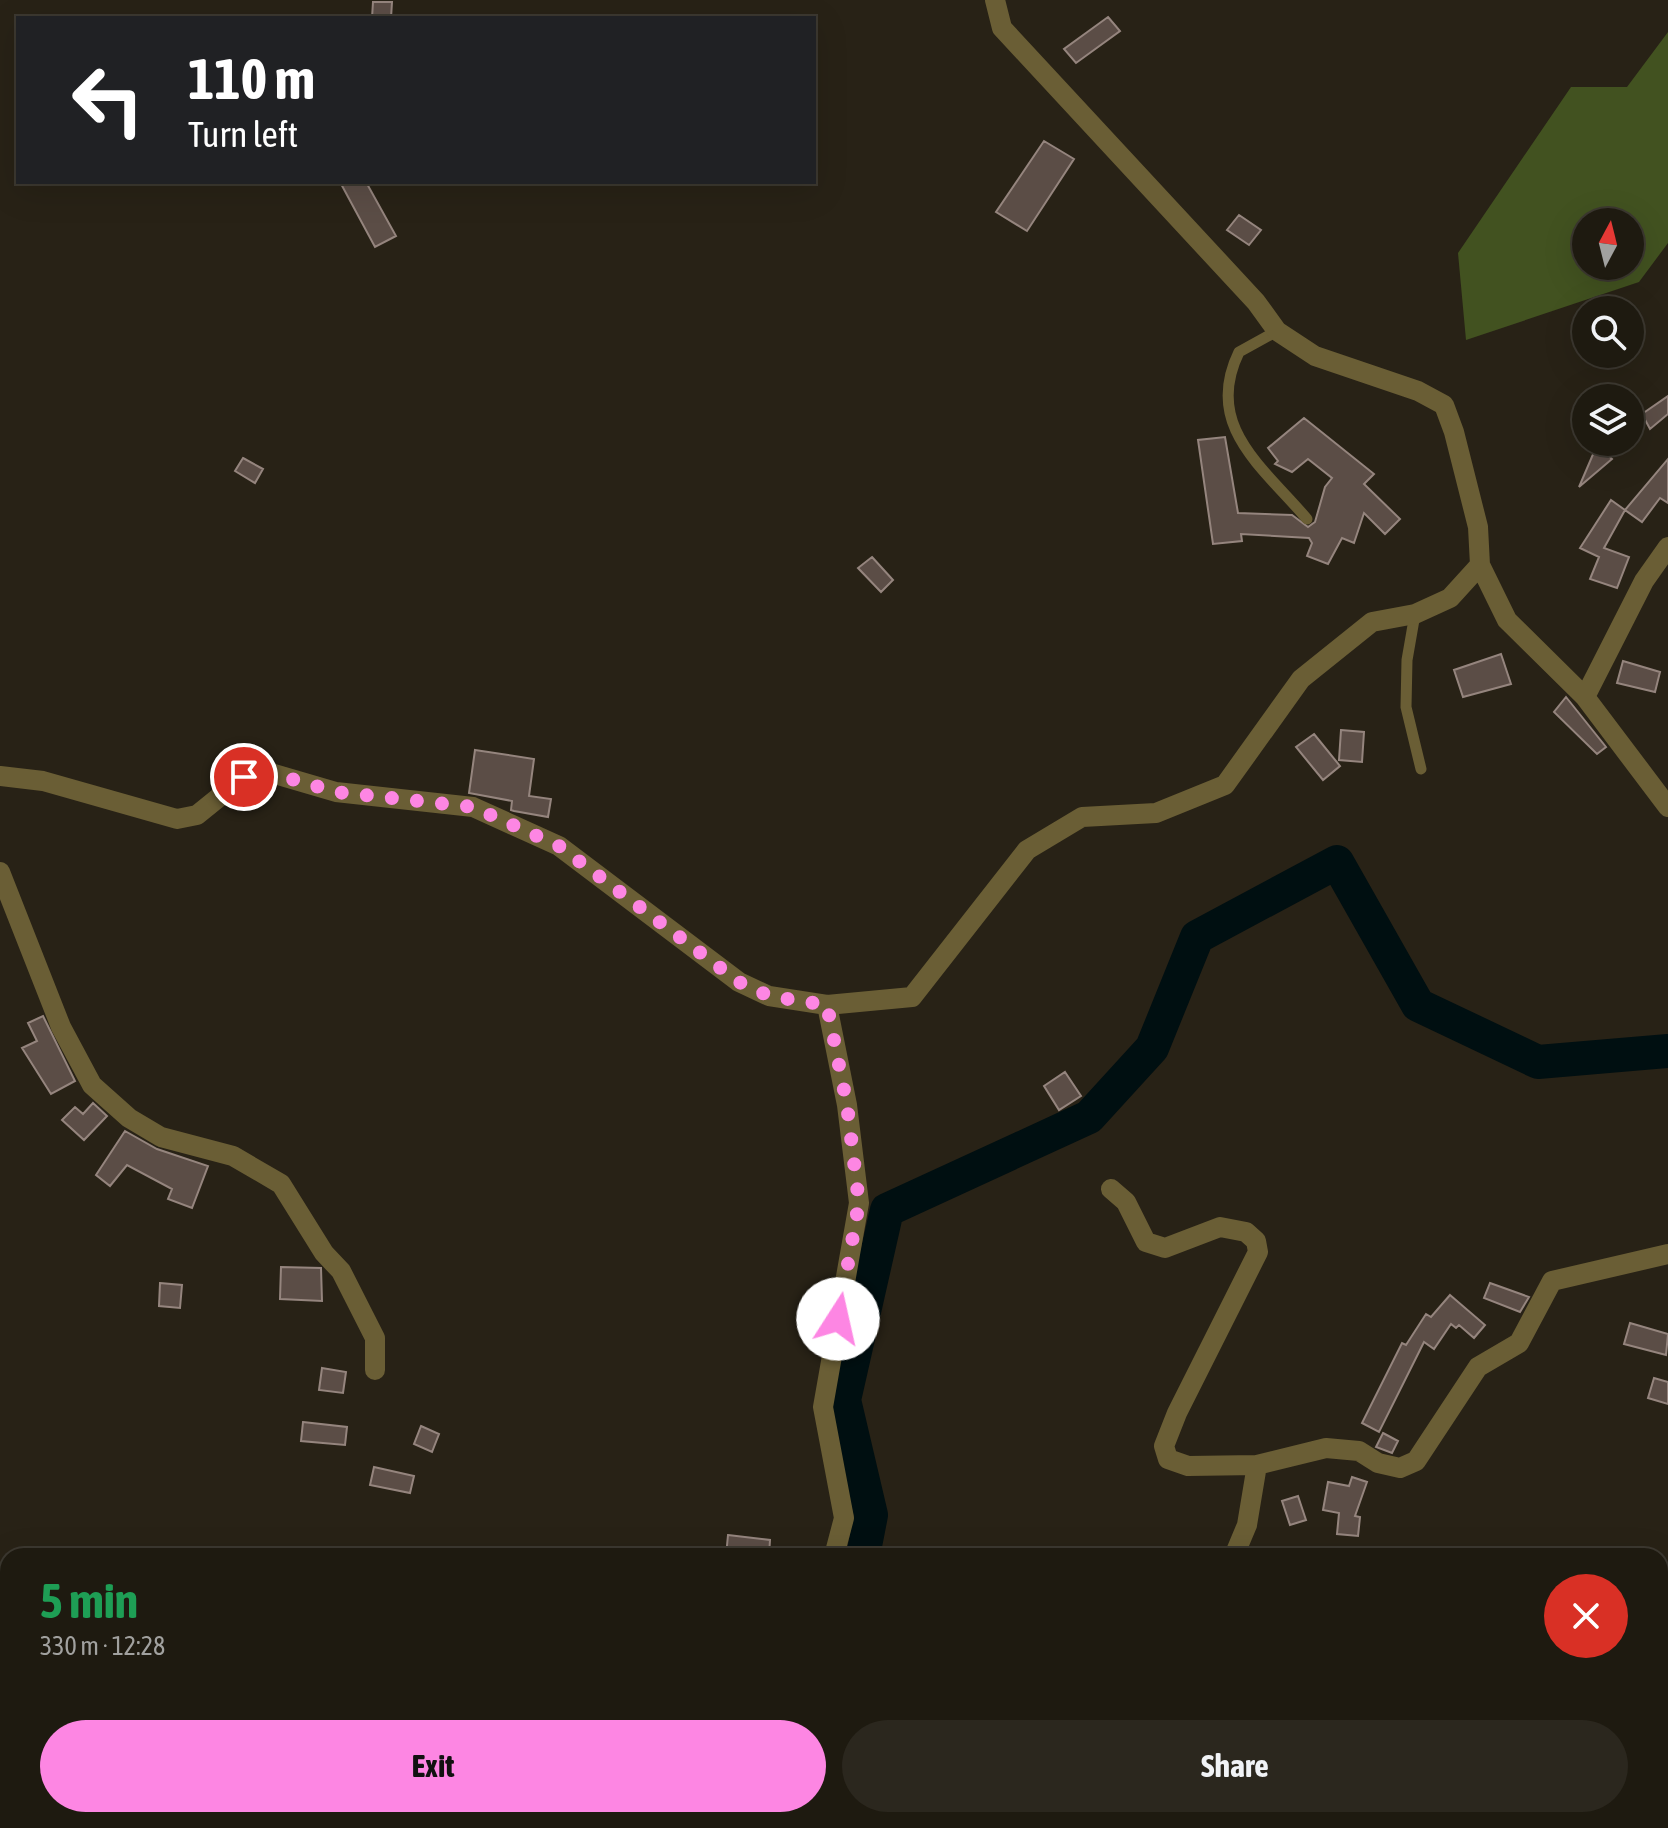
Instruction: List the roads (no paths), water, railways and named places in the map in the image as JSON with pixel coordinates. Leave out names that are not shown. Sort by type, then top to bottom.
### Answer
[{"type":"street","points":[[995,0],[1002,28],[1256,302],[1277,331],[1315,356],[1418,391],[1444,405],[1478,527],[1480,565],[1507,620],[1585,697],[1668,807]]},
{"type":"street","points":[[1585,697],[1644,581],[1668,547]]},
{"type":"street","points":[[0,776],[43,781],[177,819],[197,815],[244,777],[271,773],[336,792],[473,807],[559,846],[739,982],[769,996],[827,1005],[912,997],[1027,850],[1082,817],[1156,813],[1225,785],[1301,679],[1372,622],[1415,614],[1450,598],[1480,565]]},
{"type":"street","points":[[0,872],[61,1027],[92,1085],[129,1118],[161,1137],[233,1156],[281,1184],[324,1253],[341,1271],[375,1338],[375,1370]]},
{"type":"street","points":[[827,1005],[847,1105],[859,1203],[823,1407],[844,1518],[836,1548]]},
{"type":"street","points":[[1111,1189],[1126,1202],[1146,1242],[1165,1248],[1220,1227],[1246,1232],[1256,1241],[1258,1252],[1177,1413],[1164,1446],[1168,1459],[1188,1466],[1257,1465],[1326,1448],[1359,1451],[1378,1463],[1400,1468],[1416,1461],[1447,1408],[1478,1367],[1519,1343],[1552,1281],[1668,1254]]},
{"type":"street","points":[[1237,1548],[1247,1525],[1257,1465]]},
{"type":"lane","points":[[1277,331],[1239,352],[1225,391],[1236,437],[1307,519]]},
{"type":"lane","points":[[1415,614],[1407,660],[1406,707],[1421,769]]},
{"type":"waterway","points":[[865,1548],[871,1515],[844,1400],[887,1210],[1089,1117],[1152,1048],[1197,937],[1337,862],[1418,1005],[1538,1062],[1668,1051]]}]
